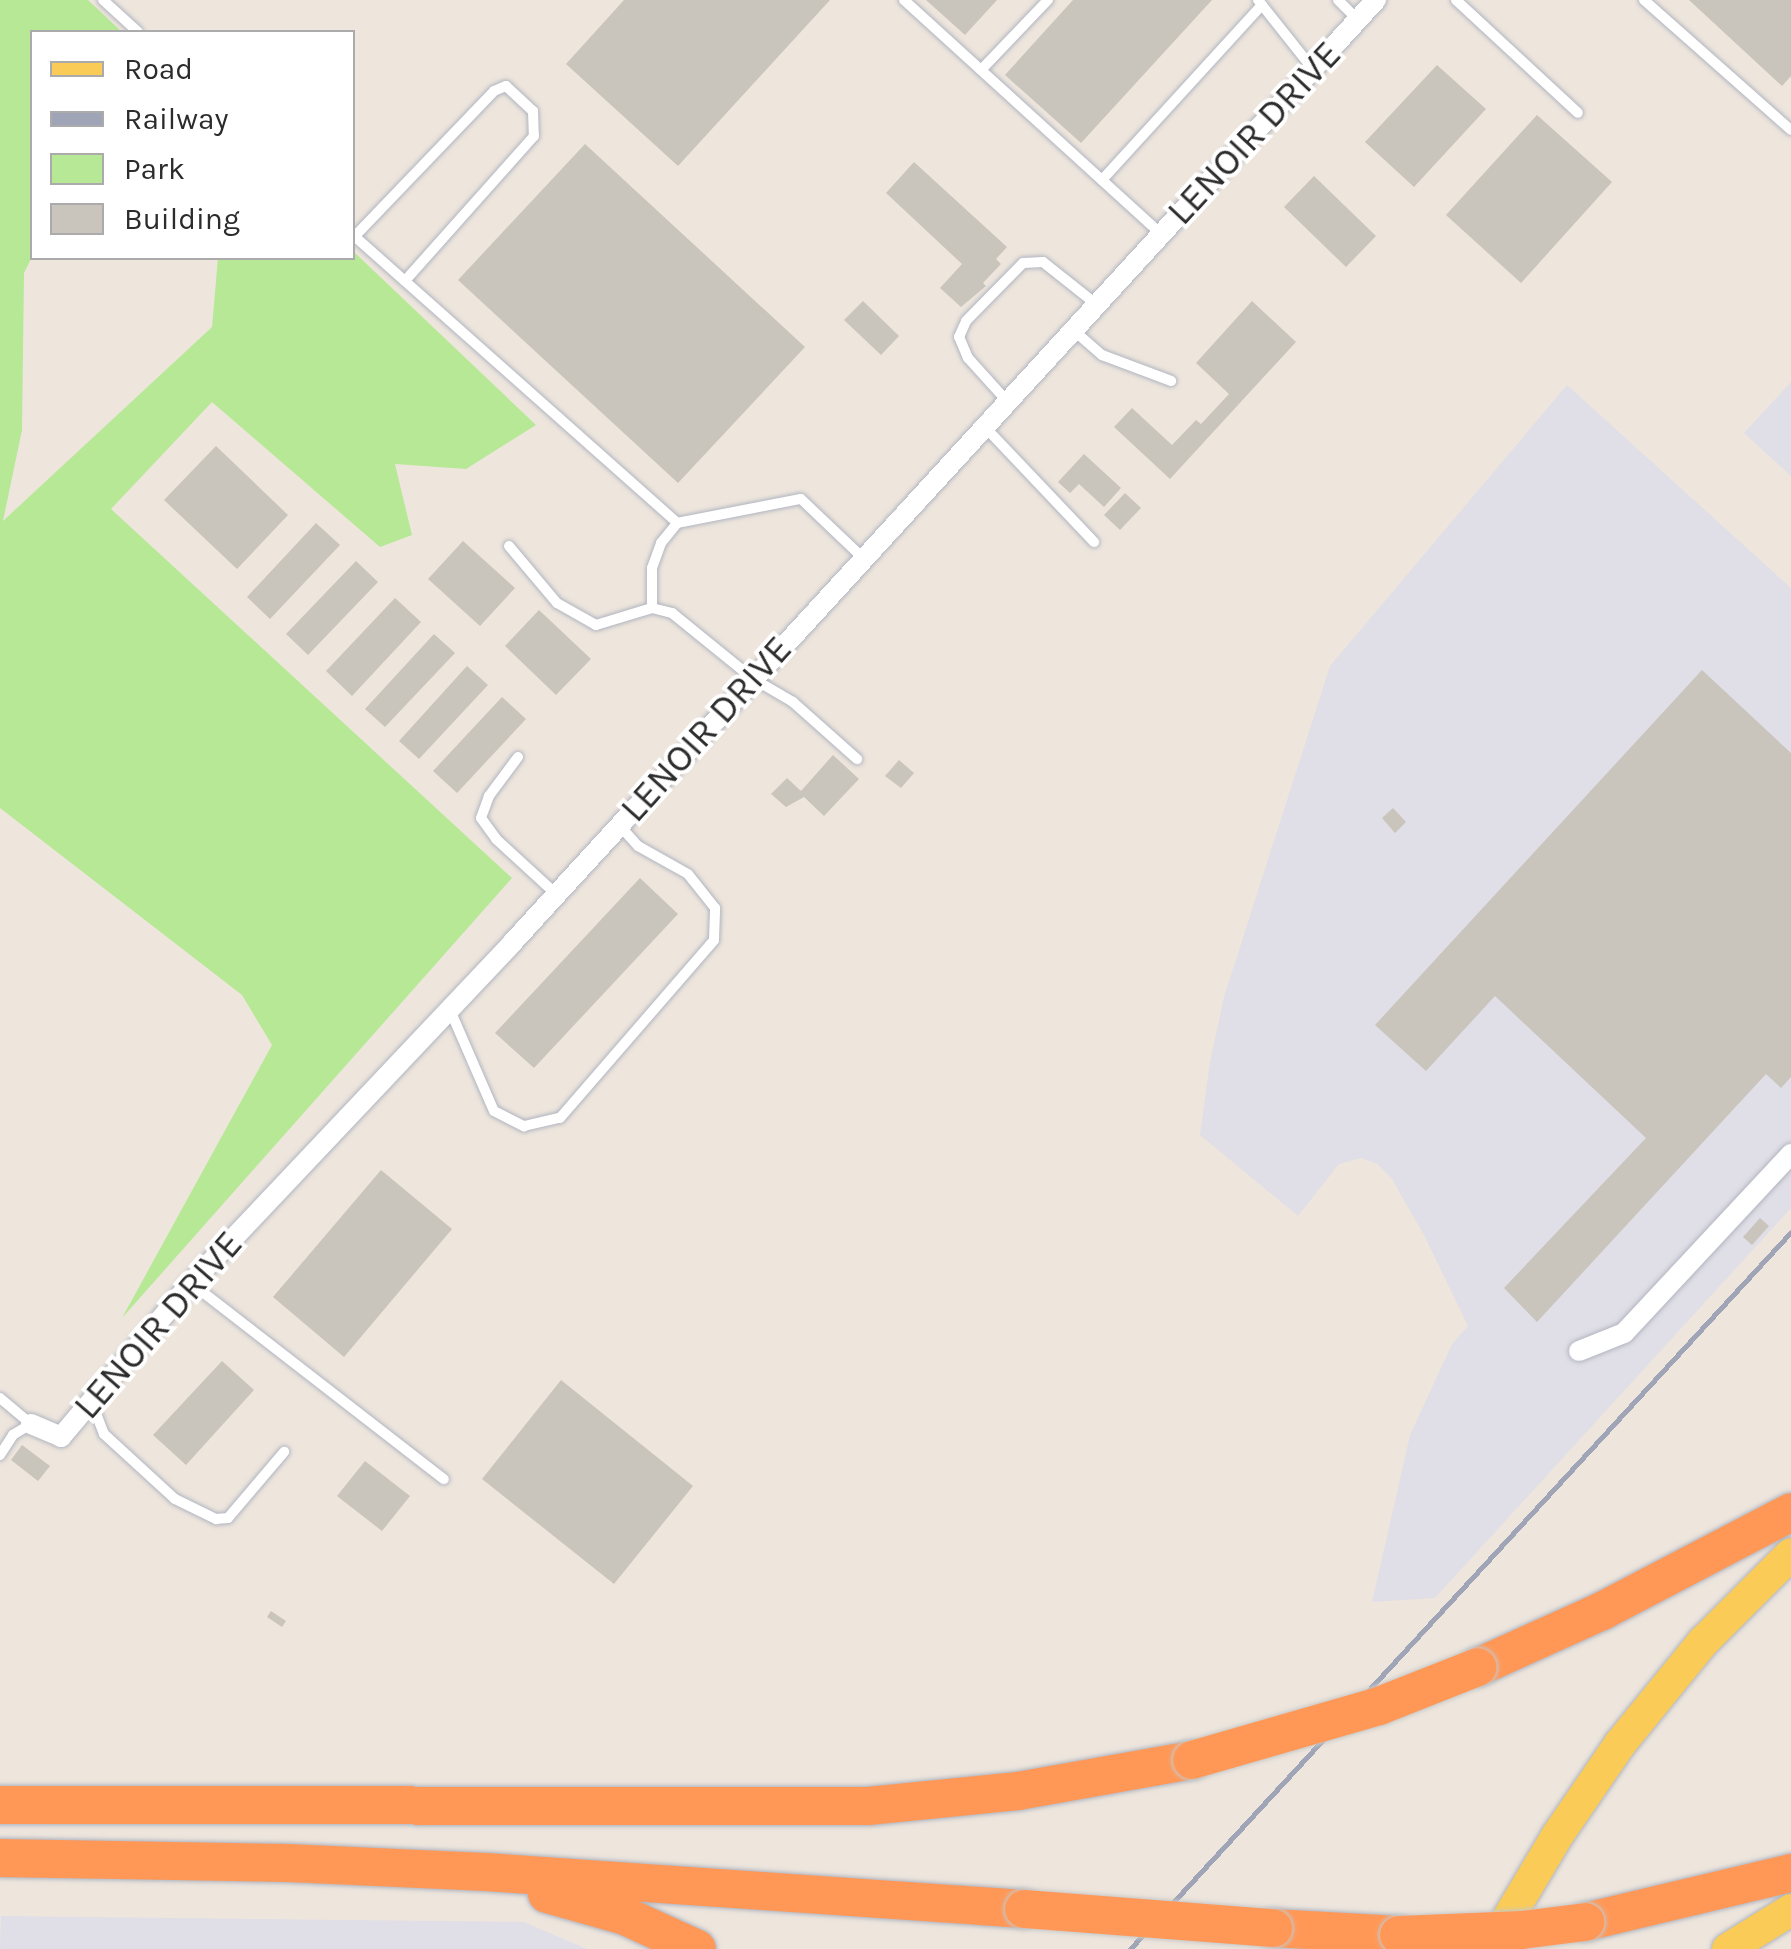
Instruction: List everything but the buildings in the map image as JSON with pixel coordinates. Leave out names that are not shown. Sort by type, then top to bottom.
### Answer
[{"type":"highway","points":[[0,1804],[868,1806],[1018,1791],[1192,1760],[1330,1721],[1478,1667],[1602,1611],[1791,1512]]},
{"type":"highway","points":[[0,1860],[288,1862],[466,1871],[1399,1935],[1522,1930],[1585,1922],[1791,1873]]},
{"type":"highway","points":[[0,1860],[534,1892],[625,1916],[698,1949]]},
{"type":"main road","points":[[1490,1949],[1557,1836],[1620,1744],[1703,1642],[1791,1554]]},
{"type":"main road","points":[[1728,1949],[1791,1910]]},
{"type":"street","name":"LENOIR DRIVE","points":[[31,1424],[61,1437],[191,1283],[449,1010],[1376,0]]},
{"type":"street","points":[[1580,1351],[1624,1333],[1791,1154]]},
{"type":"lane","points":[[102,0],[136,30]]},
{"type":"lane","points":[[904,0],[1161,234]]},
{"type":"lane","points":[[981,70],[1048,0]]},
{"type":"lane","points":[[1338,0],[1358,20]]},
{"type":"lane","points":[[1456,0],[1578,112]]},
{"type":"lane","points":[[1644,0],[1791,130]]},
{"type":"lane","points":[[1102,180],[1260,2],[1313,69]]},
{"type":"lane","points":[[355,234],[494,91],[506,86],[533,112],[534,136],[404,281]]},
{"type":"lane","points":[[355,236],[677,523]]},
{"type":"lane","points":[[1006,400],[968,358],[959,337],[966,321],[1023,263],[1043,262],[1096,304]]},
{"type":"lane","points":[[1072,328],[1102,356],[1172,381]]},
{"type":"lane","points":[[983,425],[1094,542]]},
{"type":"lane","points":[[652,608],[652,568],[661,543],[677,523],[800,499],[862,558]]},
{"type":"lane","points":[[509,546],[558,603],[596,625],[652,608],[672,614],[752,678],[793,702],[856,759]]},
{"type":"lane","points":[[518,757],[489,796],[481,818],[496,839],[556,894]]},
{"type":"lane","points":[[449,1010],[494,1111],[524,1126],[560,1118],[714,940],[714,908],[688,874],[638,846],[618,824]]},
{"type":"lane","points":[[191,1283],[444,1479]]},
{"type":"lane","name":"LENOIR DRIVE","points":[[0,1398],[31,1424],[13,1435],[0,1454]]},
{"type":"lane","points":[[90,1398],[104,1434],[175,1499],[216,1519],[228,1518],[284,1452]]},
{"type":"shaded area","points":[[1791,382],[1791,476],[1744,433]]},
{"type":"shaded area","points":[[1567,385],[1791,588],[1791,1208],[1435,1598],[1372,1602],[1410,1435],[1452,1344],[1468,1326],[1425,1237],[1392,1179],[1377,1164],[1361,1158],[1339,1164],[1298,1216],[1200,1135],[1210,1062],[1224,997],[1330,666]]},
{"type":"shaded area","points":[[1,1916],[524,1922],[587,1949],[0,1949]]},
{"type":"green space","points":[[0,0],[88,0],[120,30],[30,30],[30,260],[24,273],[22,430],[3,521],[212,327],[218,260],[355,260],[355,253],[536,425],[466,469],[395,464],[412,535],[380,547],[212,402],[111,509],[512,878],[122,1318],[272,1045],[242,995],[0,808]]},
{"type":"railway","points":[[1130,1949],[1791,1232]]}]
